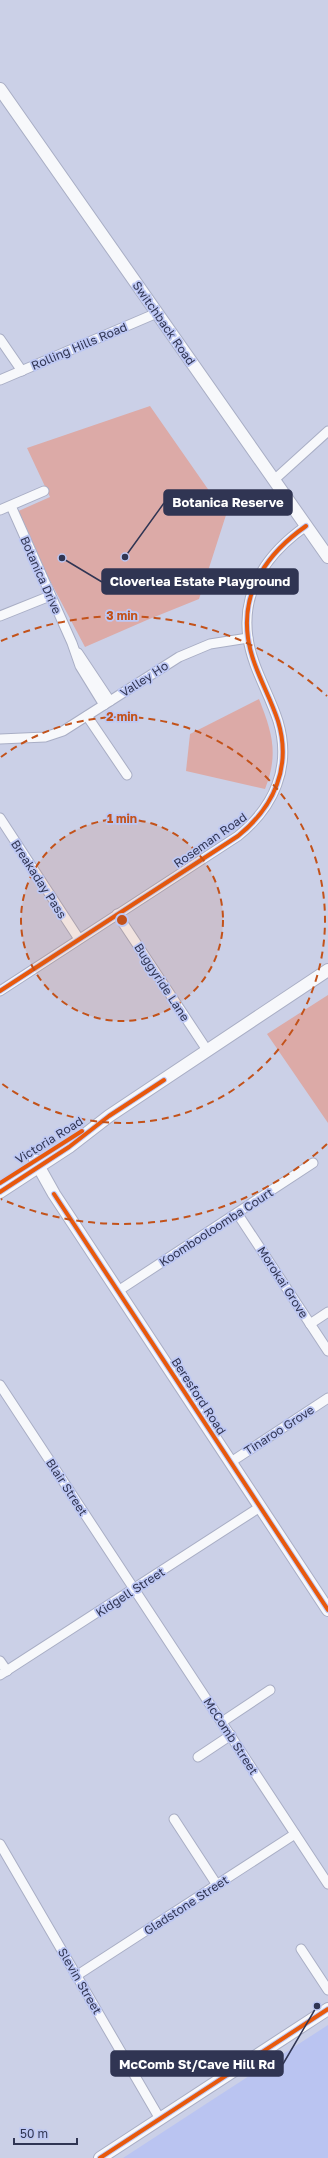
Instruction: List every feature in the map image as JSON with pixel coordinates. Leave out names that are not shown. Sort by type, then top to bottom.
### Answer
[{"type":"main road","name":"Switchback Road","points":[[0,88],[328,557]]},
{"type":"main road","name":"Victoria Road","points":[[0,1183],[69,1147],[109,1116],[328,970]]},
{"type":"main road","name":"Victoria Road","points":[[0,1192],[35,1165]]},
{"type":"main road","name":"Beresford Road","points":[[35,1165],[41,1181],[54,1194],[328,1610]]},
{"type":"main road","points":[[100,2158],[328,2010]]},
{"type":"street","name":"Rolling Hills Road","points":[[0,380],[157,313]]},
{"type":"street","points":[[0,339],[22,371]]},
{"type":"street","points":[[274,480],[328,431]]},
{"type":"street","points":[[0,510],[44,491]]},
{"type":"street","name":"Botanica Drive","points":[[11,506],[72,643],[107,703]]},
{"type":"street","name":"Roseman Road","points":[[0,991],[238,836],[263,812],[275,790],[283,757],[278,720],[254,660],[248,638],[248,613],[254,587],[267,562],[281,545],[306,526]]},
{"type":"street","points":[[0,616],[50,596]]},
{"type":"street","name":"Valley Ho","points":[[0,739],[45,737],[63,731],[189,652],[225,641],[248,638]]},
{"type":"street","points":[[87,716],[127,775]]},
{"type":"street","name":"Breakaday Pass","points":[[0,818],[78,939]]},
{"type":"street","name":"Buggyride Lane","points":[[117,914],[207,1050]]},
{"type":"street","name":"Koombooloomba Court","points":[[118,1291],[313,1162]]},
{"type":"street","name":"Morokai Grove","points":[[237,1213],[328,1351]]},
{"type":"street","points":[[310,1324],[328,1312]]},
{"type":"street","name":"Blair Street","points":[[0,1385],[135,1589]]},
{"type":"street","name":"Tinaroo Grove","points":[[231,1462],[328,1398]]},
{"type":"street","name":"Kidgell Street","points":[[3,1673],[260,1507]]},
{"type":"street","name":"McComb Street","points":[[135,1589],[328,1884]]},
{"type":"street","points":[[0,1661],[3,1673]]},
{"type":"street","points":[[222,1722],[270,1690]]},
{"type":"street","points":[[198,1758],[231,1735]]},
{"type":"street","points":[[174,1819],[217,1885]]},
{"type":"street","name":"Gladstone Street","points":[[76,1976],[295,1834]]},
{"type":"street","name":"Slevin Street","points":[[0,1844],[160,2119]]},
{"type":"street","points":[[301,1949],[328,1990]]},
{"type":"shaded area","points":[[150,406],[226,515],[199,599],[85,647],[14,513],[50,497],[27,448]]},
{"type":"shaded area","points":[[259,699],[270,733],[273,754],[272,765],[265,789],[186,771],[190,734]]},
{"type":"shaded area","points":[[328,995],[328,1123],[267,1034]]},
{"type":"shaded area","points":[[328,2025],[328,2158],[123,2158],[212,2100]]},
{"type":"cycle path","points":[[0,991],[238,836],[251,825],[270,799],[277,785],[281,770],[283,754],[282,738],[278,721],[250,649],[247,620],[249,603],[260,573],[280,548],[306,526]]},
{"type":"cycle path","points":[[0,1192],[69,1147],[109,1116],[164,1080]]},
{"type":"cycle path","points":[[0,1183],[82,1131]]},
{"type":"cycle path","points":[[54,1194],[328,1610]]},
{"type":"cycle path","points":[[100,2158],[328,2009]]},
{"type":"place","name":"Botanica Reserve","points":[[125,557]]},
{"type":"place","name":"Cloverlea Estate Playground","points":[[62,558]]},
{"type":"place","name":"McComb St/Cave Hill Rd","points":[[317,2006]]}]
